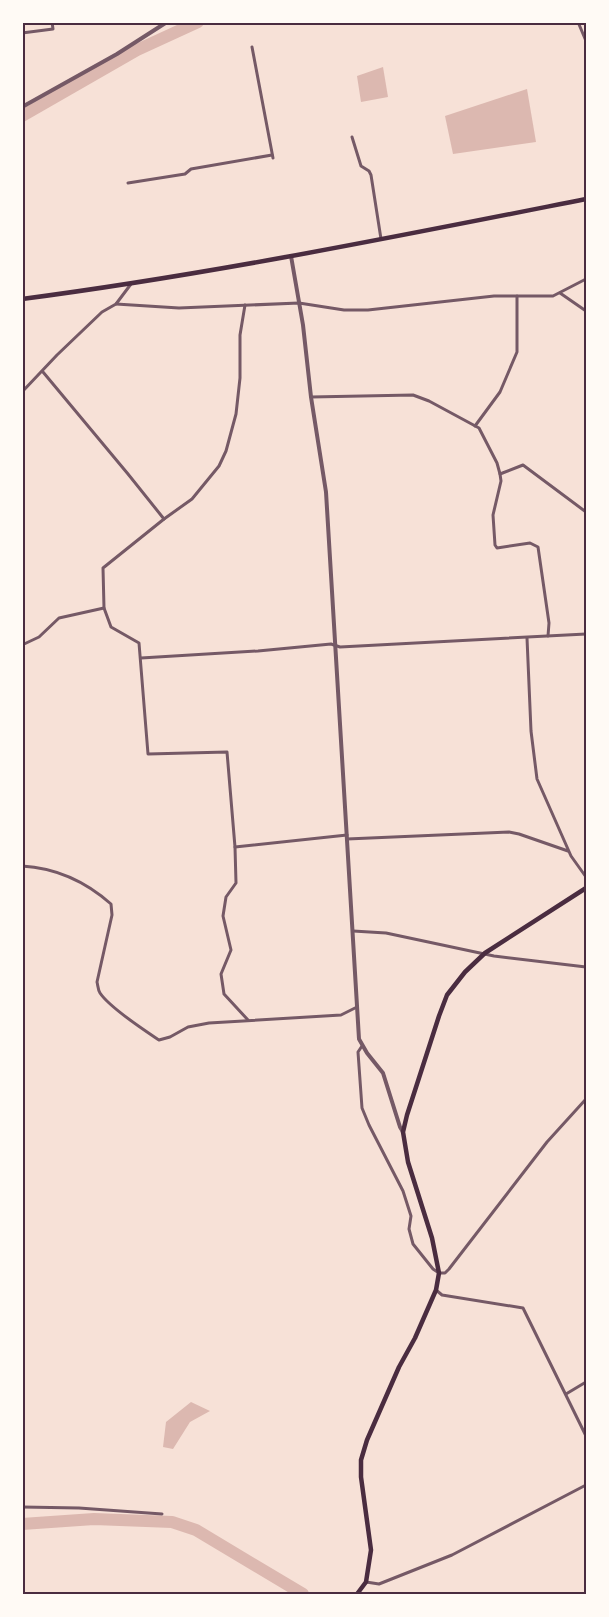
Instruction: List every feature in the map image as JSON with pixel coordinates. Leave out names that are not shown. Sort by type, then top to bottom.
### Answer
[{"type":"main road","points":[[22,300],[131,284],[291,256],[586,199]]},
{"type":"main road","points":[[357,1594],[366,1582],[371,1550],[360,1476],[361,1460],[367,1440],[399,1367],[415,1338],[436,1290],[438,1274],[432,1238],[408,1162],[403,1132],[407,1115],[447,995],[465,972],[485,953],[586,888]]},
{"type":"street","points":[[22,33],[53,29],[52,22]]},
{"type":"street","points":[[22,108],[117,54],[167,22]]},
{"type":"street","points":[[578,22],[586,41]]},
{"type":"street","points":[[582,33],[586,30]]},
{"type":"street","points":[[128,183],[185,174],[191,169],[272,156],[252,47]]},
{"type":"street","points":[[352,136],[361,166],[369,171],[371,175],[381,239]]},
{"type":"street","points":[[291,256],[326,492],[359,1039],[362,1046],[383,1073],[403,1132]]},
{"type":"street","points":[[116,304],[179,308],[299,303],[344,310],[368,310],[494,296],[553,296],[586,279]]},
{"type":"street","points":[[22,392],[102,312],[116,304],[131,284]]},
{"type":"street","points":[[560,293],[586,312]]},
{"type":"street","points":[[475,426],[500,392],[513,362],[516,352],[517,296]]},
{"type":"street","points":[[245,305],[240,335],[240,378],[236,414],[226,451],[219,466],[192,499],[108,562],[103,568],[104,608],[111,628],[139,643],[148,754],[228,752],[236,883],[226,897],[223,916],[231,950],[221,974],[224,994],[248,1020]]},
{"type":"street","points":[[43,372],[164,519]]},
{"type":"street","points":[[311,397],[413,396],[429,401],[479,428],[497,463],[501,481],[493,515],[495,545],[497,548],[530,543],[538,547],[549,623],[548,636]]},
{"type":"street","points":[[500,474],[523,465],[586,512]]},
{"type":"street","points":[[22,645],[39,637],[59,618],[104,608]]},
{"type":"street","points":[[141,658],[258,651],[331,644],[340,648],[586,634]]},
{"type":"street","points":[[527,638],[531,731],[537,779],[568,851],[586,878]]},
{"type":"street","points":[[235,847],[347,837],[508,832],[568,851]]},
{"type":"street","points":[[22,866],[37,867],[63,873],[77,879],[111,904],[112,914],[97,982],[98,992],[145,1031],[159,1040],[170,1037],[188,1027],[248,1020],[341,1015],[356,1007]]},
{"type":"street","points":[[352,931],[386,932],[494,956],[586,967]]},
{"type":"street","points":[[362,1046],[358,1052],[362,1108],[403,1191],[411,1216],[410,1229],[413,1244],[438,1274],[445,1273],[449,1269],[546,1142],[586,1099]]},
{"type":"street","points":[[436,1290],[442,1295],[523,1308],[586,1436]]},
{"type":"street","points":[[566,1394],[586,1382]]},
{"type":"street","points":[[366,1582],[379,1584],[452,1555],[586,1486]]},
{"type":"street","points":[[22,1507],[88,1508],[162,1514]]},
{"type":"street","points":[[22,1593],[28,1594]]},
{"type":"shaded area","points":[[383,67],[388,97],[361,102],[357,76]]},
{"type":"shaded area","points":[[527,89],[536,142],[453,154],[445,116]]},
{"type":"shaded area","points":[[191,1402],[210,1411],[190,1422],[173,1449],[163,1447],[166,1422]]},
{"type":"waterway","points":[[22,116],[137,50],[198,22]]},
{"type":"waterway","points":[[22,1524],[94,1519],[172,1522],[196,1530],[303,1594]]}]
